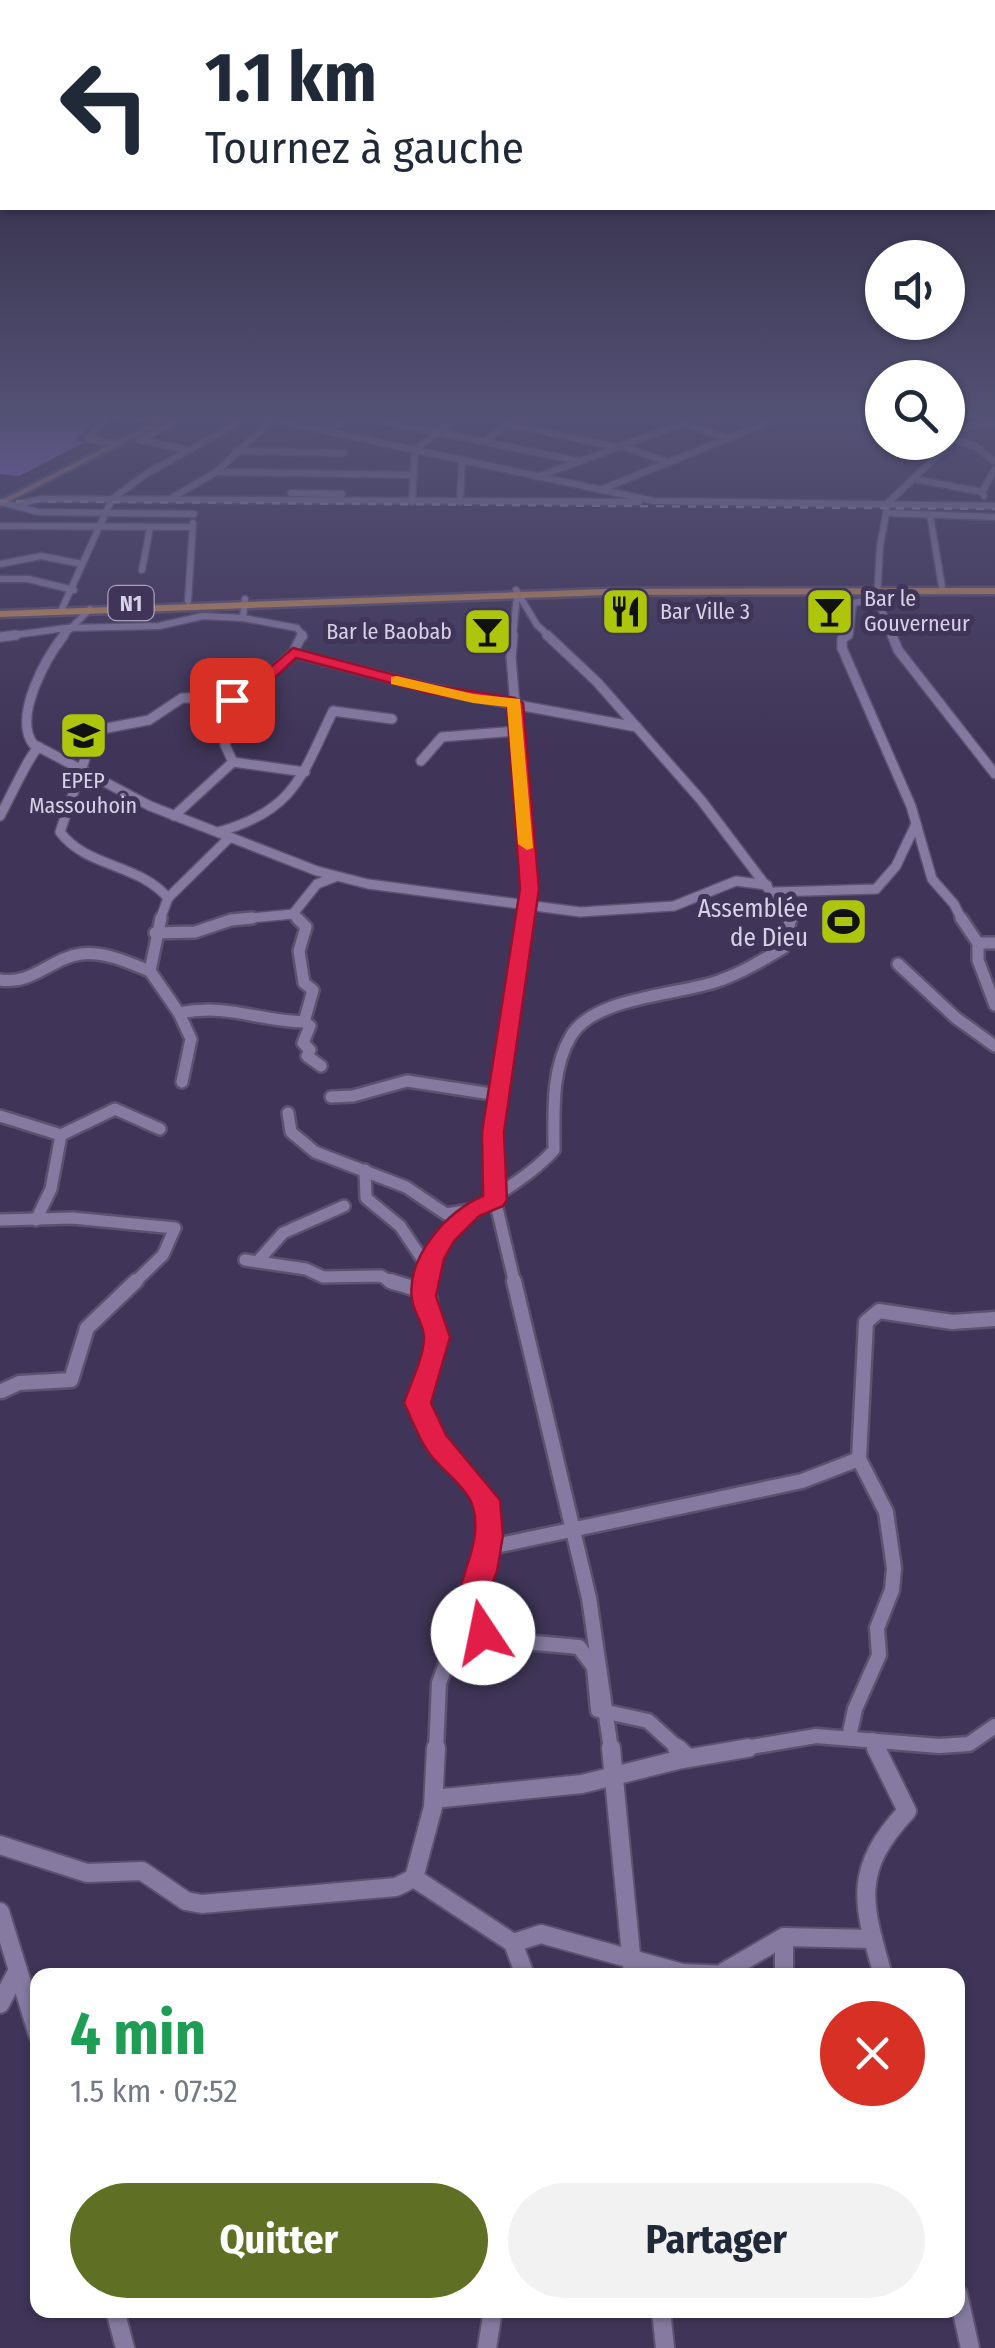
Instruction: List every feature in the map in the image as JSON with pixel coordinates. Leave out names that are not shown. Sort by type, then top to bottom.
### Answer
[{"type":"highway","name":"N1","points":[[878,592],[995,589]]},
{"type":"highway","name":"N1","points":[[0,611],[517,592],[995,589]]},
{"type":"highway","name":"N1","points":[[62,608],[90,610],[245,601]]},
{"type":"street","points":[[0,526],[193,527],[188,602]]},
{"type":"street","points":[[885,526],[878,592],[898,650],[995,774]]},
{"type":"street","points":[[932,526],[942,588]]},
{"type":"street","points":[[62,608],[74,590],[100,528]]},
{"type":"street","points":[[142,570],[150,528]]},
{"type":"street","points":[[0,564],[41,556],[82,564]]},
{"type":"street","points":[[0,579],[28,579],[74,590]]},
{"type":"street","points":[[514,1944],[541,1934],[632,1968],[607,1714],[575,1530],[495,1200],[493,1132],[530,889],[511,657],[517,592]]},
{"type":"street","points":[[288,1113],[290,1132],[307,1148],[406,1187],[446,1214],[470,1210],[495,1200],[536,1170],[554,1150],[554,1090],[571,1034],[593,1017],[643,996],[730,978],[776,954],[787,942],[792,919],[771,888],[701,800],[597,682],[547,636],[517,592]]},
{"type":"street","points":[[878,592],[853,603],[850,633],[842,640],[842,648],[916,824],[932,879],[954,904],[966,930],[978,943],[978,960],[990,976],[995,1005]]},
{"type":"street","points":[[242,618],[245,601]]},
{"type":"street","points":[[90,610],[66,628],[42,666],[27,732],[40,747],[174,816],[335,877],[580,912],[674,906],[736,881],[771,888],[876,889],[896,866],[916,824]]},
{"type":"street","points":[[0,637],[66,628],[132,628],[203,616],[297,628],[304,637],[293,653],[244,697],[182,698],[149,720],[102,729],[90,744],[60,832],[63,838],[75,848],[141,872],[154,880],[168,898]]},
{"type":"street","points":[[293,653],[432,690],[637,728]]},
{"type":"street","points":[[218,832],[248,826],[291,797],[319,740],[316,735],[330,721],[332,711],[392,719]]},
{"type":"street","points":[[232,727],[225,746],[233,762]]},
{"type":"street","points":[[421,760],[442,736],[517,732]]},
{"type":"street","points":[[0,816],[23,776],[31,752],[40,747]]},
{"type":"street","points":[[174,816],[233,762]]},
{"type":"street","points":[[233,762],[305,772]]},
{"type":"street","points":[[150,970],[155,933],[168,898],[230,837]]},
{"type":"street","points":[[155,933],[195,932],[232,920],[293,914],[317,884],[335,877]]},
{"type":"street","points":[[293,914],[306,927],[299,951],[304,983],[313,990],[304,1022]]},
{"type":"street","points":[[978,943],[995,943]]},
{"type":"street","points":[[0,980],[12,983],[48,972],[75,955],[103,956],[150,970],[191,1039],[182,1082]]},
{"type":"street","points":[[898,964],[930,991],[936,1003],[957,1023],[995,1046]]},
{"type":"street","points":[[179,1013],[226,1009],[263,1014],[269,1020],[304,1022],[310,1026],[303,1044],[310,1050],[307,1056],[316,1058],[321,1066]]},
{"type":"street","points":[[331,1098],[407,1081],[498,1096]]},
{"type":"street","points":[[0,1116],[61,1135],[115,1109],[160,1128]]},
{"type":"street","points":[[36,1220],[51,1189],[61,1135]]},
{"type":"street","points":[[365,1170],[366,1198],[400,1226],[426,1278]]},
{"type":"street","points":[[344,1206],[283,1233],[252,1261],[306,1269],[323,1277],[381,1276],[413,1288],[426,1278]]},
{"type":"street","points":[[0,1845],[87,1873],[142,1871],[186,1901],[202,1904],[396,1888],[414,1878],[434,1799],[438,1688],[486,1548],[486,1500],[436,1443],[418,1403],[437,1337],[423,1296],[426,1278],[446,1235],[470,1210]]},
{"type":"street","points":[[0,1220],[72,1218],[174,1228],[162,1255],[87,1328],[71,1380],[19,1383],[2,1391]]},
{"type":"street","points":[[849,1737],[854,1709],[879,1656],[876,1628],[892,1590],[894,1568],[886,1512],[859,1459],[866,1322],[879,1311],[952,1322],[995,1319]]},
{"type":"street","points":[[486,1548],[802,1481],[859,1459]]},
{"type":"street","points":[[467,1610],[471,1626],[502,1640],[579,1647],[589,1652],[596,1672],[594,1702],[607,1714],[648,1721],[688,1758]]},
{"type":"street","points":[[434,1799],[582,1784],[688,1758],[816,1736],[939,1746],[969,1744],[995,1726]]},
{"type":"street","points":[[872,1740],[907,1811],[879,1838],[862,1878],[881,1968]]},
{"type":"street","points":[[414,1878],[514,1944],[523,1968]]},
{"type":"street","points":[[0,1912],[30,2009]]},
{"type":"street","points":[[734,1968],[784,1937],[873,1939]]},
{"type":"street","points":[[784,1937],[784,1968]]},
{"type":"street","points":[[0,2004],[18,1970]]},
{"type":"street","points":[[117,2318],[125,2348]]},
{"type":"street","points":[[487,2348],[492,2318]]},
{"type":"street","points":[[662,2318],[665,2348]]},
{"type":"street","points":[[963,2318],[970,2348]]},
{"type":"slow traffic","points":[[397,680],[473,698],[515,703],[527,844]]},
{"type":"place","name":"Bar Ville 3","points":[[625,611]]},
{"type":"place","name":"Bar le Gouverneur","points":[[829,611]]},
{"type":"place","name":"Bar le Baobab","points":[[487,631]]},
{"type":"place","name":"EPEP Massouhoin","points":[[83,736]]},
{"type":"place","name":"Assemblée de Dieu","points":[[843,922]]},
{"type":"route","points":[[232,700],[250,693],[293,653],[432,690],[515,703],[530,889],[493,1132],[495,1200],[470,1210],[446,1235],[432,1258],[423,1296],[437,1337],[418,1403],[436,1443],[486,1500],[488,1535],[482,1571],[467,1610],[471,1626],[483,1633]]}]
